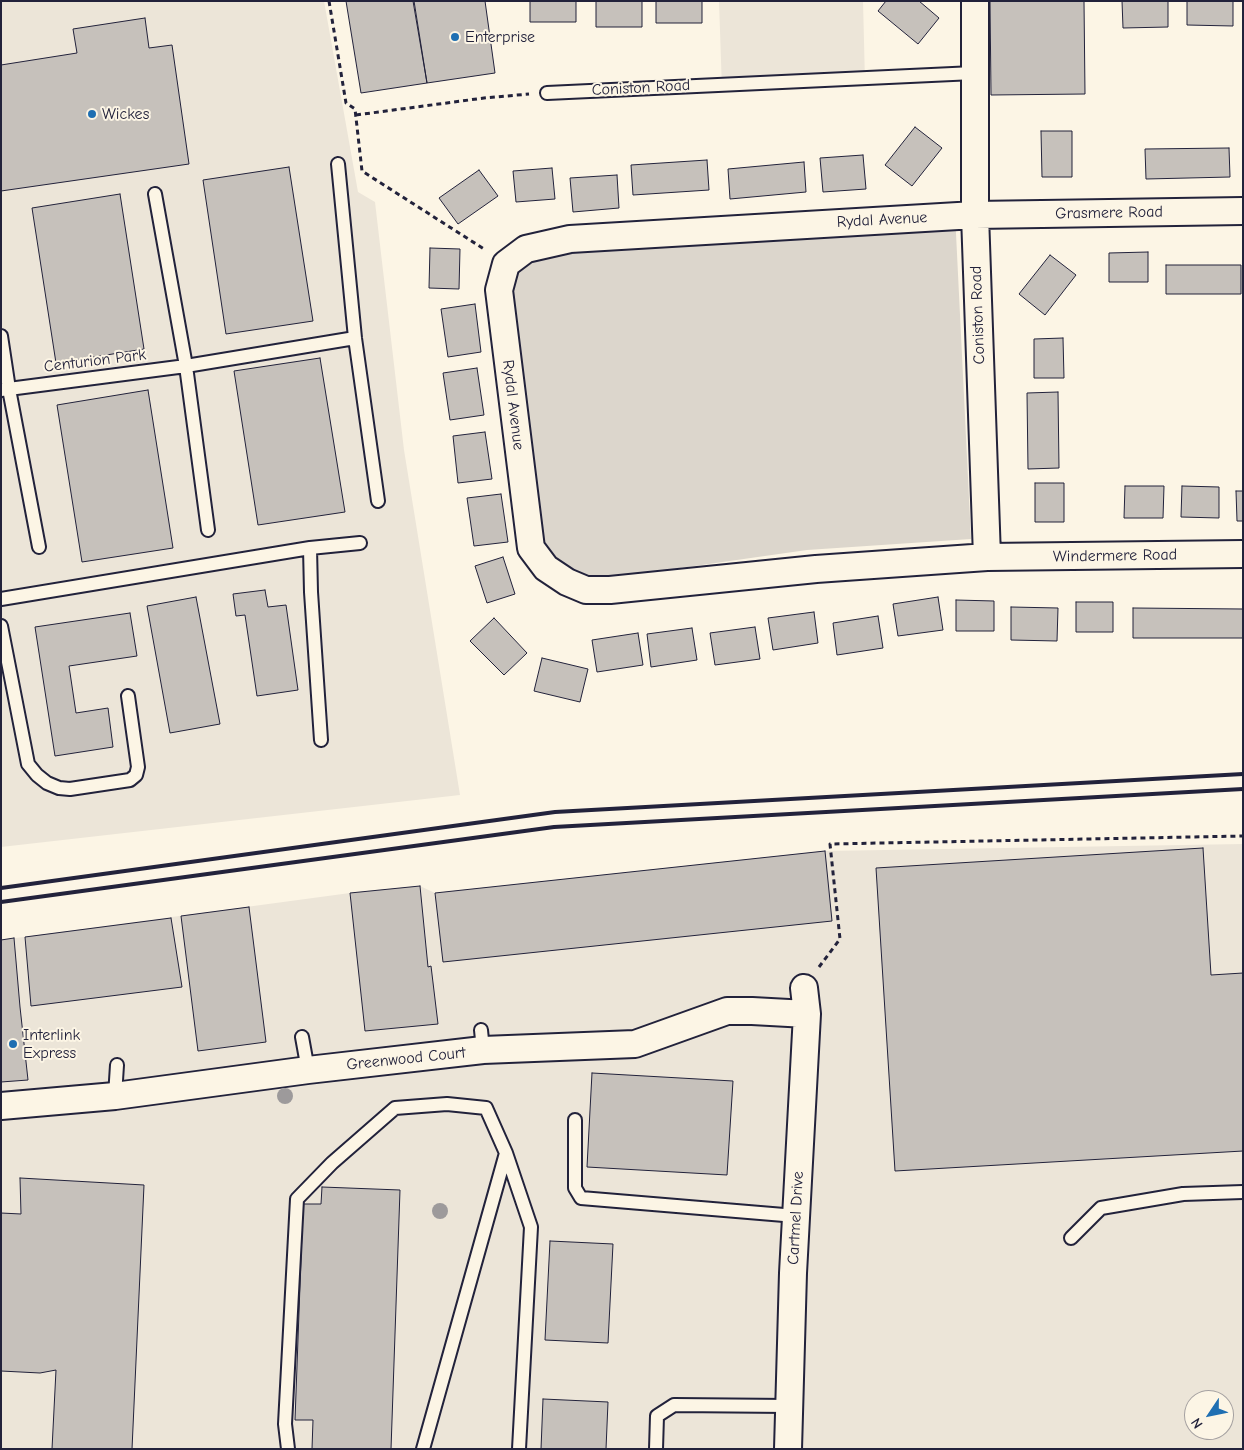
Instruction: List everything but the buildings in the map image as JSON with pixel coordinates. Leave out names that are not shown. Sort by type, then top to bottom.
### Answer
[{"type":"street","name":"Coniston Road","points":[[975,1],[975,215],[987,558]]},
{"type":"street","name":"Grasmere Road","points":[[975,215],[1243,212]]},
{"type":"street","name":"Rydal Avenue","points":[[975,215],[570,239],[526,249],[506,264],[499,290],[531,548],[546,568],[567,582],[586,590],[610,590],[816,569],[987,558]]},
{"type":"street","name":"Windermere Road","points":[[987,558],[1243,554]]},
{"type":"street","name":"Cartmel Drive","points":[[788,1449],[792,1273],[807,1014],[804,988]]},
{"type":"street","name":"Greenwood Court","points":[[1,1106],[115,1096],[308,1070],[482,1040],[635,1044],[670,1024],[726,1011],[752,1010],[807,1014]]},
{"type":"lane","name":"Coniston Road","points":[[547,93],[974,73]]},
{"type":"lane","points":[[338,164],[355,338],[378,501]]},
{"type":"lane","points":[[155,194],[186,366],[208,530]]},
{"type":"lane","points":[[1,336],[5,389],[39,547]]},
{"type":"lane","name":"Centurion Park","points":[[5,389],[186,366],[355,338]]},
{"type":"lane","points":[[1,598],[310,548],[360,543]]},
{"type":"lane","points":[[310,548],[311,592],[321,740]]},
{"type":"lane","points":[[1,626],[28,764],[37,775],[48,783],[59,788],[70,789],[130,780],[136,775],[138,767],[128,696]]},
{"type":"lane","points":[[302,1037],[308,1070]]},
{"type":"lane","points":[[115,1096],[116,1065]]},
{"type":"lane","points":[[288,1449],[285,1424],[297,1199],[332,1163],[395,1108],[447,1104],[486,1108],[506,1153],[531,1227],[519,1449]]},
{"type":"lane","points":[[575,1120],[575,1188],[581,1198],[796,1216]]},
{"type":"lane","points":[[423,1449],[506,1153]]},
{"type":"lane","points":[[1071,1238],[1101,1208],[1183,1194],[1243,1192]]},
{"type":"lane","points":[[656,1449],[658,1416],[674,1405],[789,1406]]},
{"type":"path","points":[[329,1],[346,103],[355,109],[362,170],[506,264]]},
{"type":"path","points":[[356,116],[484,98],[547,93]]},
{"type":"path","points":[[804,988],[840,939],[830,844],[1243,836]]},
{"type":"shaded area","points":[[1,1],[324,1],[358,192],[375,202],[404,450],[460,795],[1,847]]},
{"type":"shaded area","points":[[719,1],[863,1],[865,82],[722,90]]},
{"type":"shaded area","points":[[955,213],[971,539],[807,550],[589,581],[557,562],[540,542],[517,318],[511,291],[517,269],[531,258],[575,249]]},
{"type":"shaded area","points":[[1243,844],[1243,1449],[1,1449],[1,940],[350,893],[420,886],[435,893],[825,851]]},
{"type":"railway","points":[[1,888],[555,812],[1243,774]]},
{"type":"railway","points":[[1,902],[554,827],[1243,789]]},
{"type":"place","name":"Enterprise","points":[[455,37]]},
{"type":"place","name":"Wickes","points":[[92,114]]},
{"type":"place","name":"Interlink Express","points":[[13,1044]]}]
